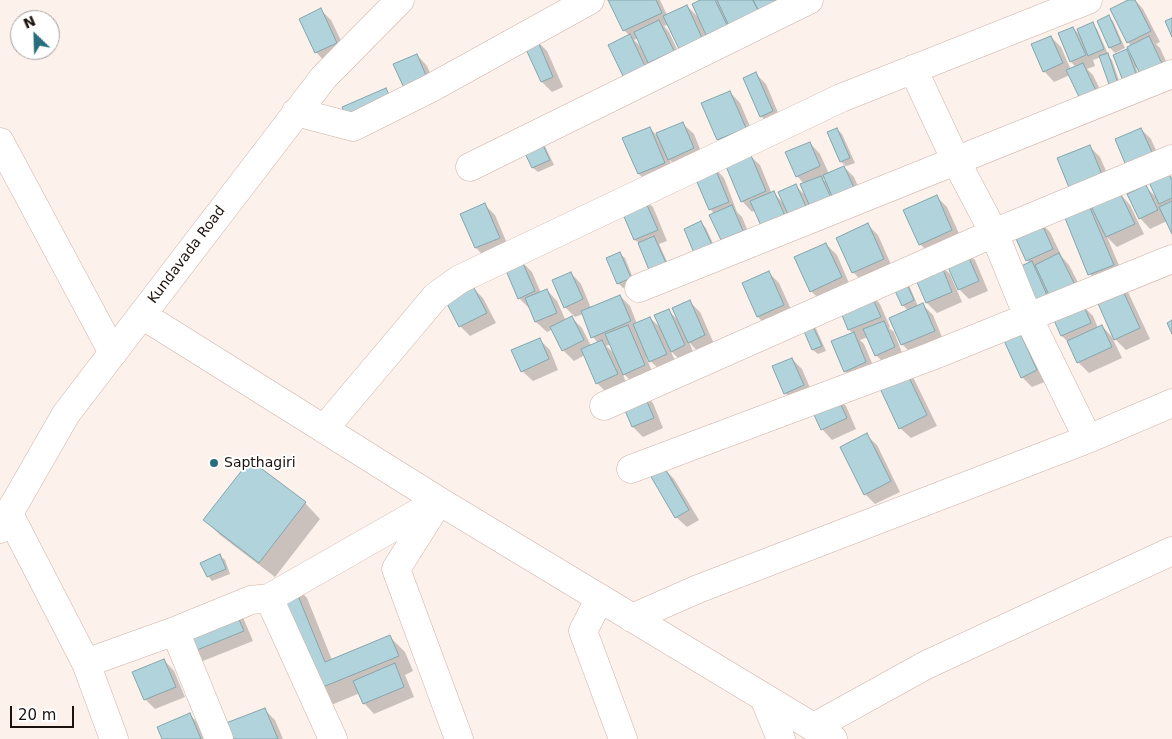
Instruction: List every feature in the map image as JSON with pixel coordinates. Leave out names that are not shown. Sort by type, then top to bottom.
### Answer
[{"type":"street","name":"Kundavada Road","points":[[3,519],[66,414],[296,112],[324,77],[400,0]]},
{"type":"street","points":[[296,112],[353,127],[431,88],[590,0]]},
{"type":"street","points":[[470,167],[808,0]]},
{"type":"street","points":[[324,429],[436,296],[460,279],[841,98],[1088,0]]},
{"type":"street","points":[[913,69],[956,161],[994,233],[1028,317],[1088,439]]},
{"type":"street","points":[[639,288],[1172,74]]},
{"type":"street","points":[[0,142],[113,352]]},
{"type":"street","points":[[604,406],[994,233],[1172,160]]},
{"type":"street","points":[[631,469],[932,356],[1172,260]]},
{"type":"street","points":[[142,315],[440,501],[824,733],[926,665],[1172,551]]},
{"type":"street","points":[[632,618],[698,589],[1088,439],[1172,403]]},
{"type":"street","points":[[86,663],[175,631],[251,600],[269,598],[440,501]]},
{"type":"street","points":[[440,501],[396,569],[459,739]]},
{"type":"street","points":[[3,519],[86,663],[114,739]]},
{"type":"street","points":[[269,598],[333,739]]},
{"type":"street","points":[[600,598],[583,631],[623,739]]},
{"type":"street","points":[[175,631],[219,739]]},
{"type":"street","points":[[764,698],[781,739]]},
{"type":"building","points":[[608,0],[656,0],[662,13],[623,31]]},
{"type":"building","points":[[700,0],[715,0],[727,25],[706,35],[692,4]]},
{"type":"building","points":[[717,0],[753,0],[759,12],[729,26]]},
{"type":"building","points":[[753,0],[783,0],[759,12]]},
{"type":"building","points":[[1128,0],[1135,0],[1151,31],[1127,43],[1110,9]]},
{"type":"building","points":[[687,5],[703,40],[680,51],[663,16]]},
{"type":"building","points":[[321,8],[337,43],[315,53],[299,19]]},
{"type":"building","points":[[1109,15],[1121,43],[1109,48],[1097,21]]},
{"type":"building","points":[[1172,18],[1172,37],[1165,21]]},
{"type":"building","points":[[659,20],[674,51],[648,63],[634,32]]},
{"type":"building","points":[[1093,22],[1104,49],[1088,56],[1077,29]]},
{"type":"building","points":[[1073,27],[1086,55],[1070,62],[1058,33]]},
{"type":"building","points":[[630,34],[645,66],[623,76],[608,45]]},
{"type":"building","points":[[1051,36],[1063,63],[1043,72],[1031,44]]},
{"type":"building","points":[[1149,36],[1164,68],[1142,78],[1127,47]]},
{"type":"building","points":[[537,39],[553,77],[541,82],[524,45]]},
{"type":"building","points":[[1127,49],[1137,76],[1123,81],[1113,55]]},
{"type":"building","points":[[1108,53],[1118,84],[1110,87],[1099,56]]},
{"type":"building","points":[[417,54],[428,80],[405,90],[393,64]]},
{"type":"building","points":[[1083,63],[1098,95],[1082,103],[1066,70]]},
{"type":"building","points":[[756,72],[773,111],[760,117],[743,78]]},
{"type":"building","points":[[386,88],[392,102],[348,121],[342,107]]},
{"type":"building","points":[[730,91],[746,128],[717,140],[701,103]]},
{"type":"building","points":[[683,122],[694,148],[668,160],[656,133]]},
{"type":"building","points":[[650,127],[665,163],[638,174],[622,138]]},
{"type":"building","points":[[837,128],[850,158],[840,162],[827,132]]},
{"type":"building","points":[[1141,128],[1156,161],[1129,173],[1115,139]]},
{"type":"building","points":[[539,137],[550,160],[532,168],[521,145]]},
{"type":"building","points":[[810,142],[820,166],[796,177],[785,152]]},
{"type":"building","points":[[1090,145],[1105,182],[1072,195],[1057,158]]},
{"type":"building","points":[[750,153],[766,191],[741,202],[725,164]]},
{"type":"building","points":[[714,166],[729,202],[709,210],[694,175]]},
{"type":"building","points":[[844,166],[856,192],[834,201],[823,175]]},
{"type":"building","points":[[1167,171],[1172,180],[1172,198],[1159,204],[1148,180]]},
{"type":"building","points":[[821,176],[832,200],[811,209],[800,184]]},
{"type":"building","points":[[796,184],[807,209],[789,217],[778,192]]},
{"type":"building","points":[[1146,185],[1158,210],[1139,219],[1127,194]]},
{"type":"building","points":[[774,191],[786,218],[762,228],[750,201]]},
{"type":"building","points":[[1120,193],[1135,224],[1106,237],[1091,206]]},
{"type":"building","points":[[937,195],[952,230],[919,245],[903,210]]},
{"type":"building","points":[[643,196],[658,230],[634,240],[619,205]]},
{"type":"building","points":[[1172,201],[1172,234],[1159,207]]},
{"type":"building","points":[[485,203],[500,238],[475,248],[460,214]]},
{"type":"building","points":[[1088,203],[1114,265],[1088,275],[1063,213]]},
{"type":"building","points":[[732,205],[743,231],[721,240],[709,215]]},
{"type":"building","points":[[1040,220],[1053,249],[1026,261],[1013,232]]},
{"type":"building","points":[[701,221],[712,245],[694,253],[684,229]]},
{"type":"building","points":[[868,223],[884,259],[852,273],[836,238]]},
{"type":"building","points":[[654,236],[666,263],[649,270],[638,243]]},
{"type":"building","points":[[826,243],[842,277],[810,292],[794,257]]},
{"type":"building","points":[[965,249],[979,281],[958,290],[944,258]]},
{"type":"building","points":[[620,252],[631,278],[617,284],[606,258]]},
{"type":"building","points":[[1059,253],[1075,285],[1050,297],[1035,265]]},
{"type":"building","points":[[522,261],[535,291],[518,299],[505,268]]},
{"type":"building","points":[[1032,261],[1047,295],[1024,305],[1008,272]]},
{"type":"building","points":[[940,262],[952,292],[926,303],[913,273]]},
{"type":"building","points":[[769,271],[784,305],[757,317],[742,283]]},
{"type":"building","points":[[571,272],[583,299],[564,308],[552,280]]},
{"type":"building","points":[[904,277],[914,300],[902,306],[891,282]]},
{"type":"building","points":[[1118,280],[1140,328],[1114,340],[1093,292]]},
{"type":"building","points":[[473,286],[487,313],[459,327],[445,300]]},
{"type":"building","points":[[547,289],[557,313],[535,322],[525,298]]},
{"type":"building","points":[[870,292],[881,317],[848,330],[838,305]]},
{"type":"building","points":[[620,295],[631,321],[591,338],[581,311]]},
{"type":"building","points":[[690,300],[705,335],[688,343],[672,308]]},
{"type":"building","points":[[923,303],[935,331],[901,345],[889,318]]},
{"type":"building","points":[[1083,304],[1091,323],[1061,336],[1053,318]]},
{"type":"building","points":[[669,309],[685,345],[671,352],[654,315]]},
{"type":"building","points":[[572,316],[584,340],[562,351],[550,327]]},
{"type":"building","points":[[650,317],[667,354],[649,362],[633,324]]},
{"type":"building","points":[[809,318],[822,346],[812,350],[800,322]]},
{"type":"building","points":[[1172,320],[1172,334],[1167,323]]},
{"type":"building","points":[[884,321],[895,347],[875,356],[863,329]]},
{"type":"building","points":[[628,325],[645,365],[623,375],[605,334]]},
{"type":"building","points":[[1102,325],[1112,347],[1077,363],[1067,341]]},
{"type":"building","points":[[1017,326],[1037,370],[1021,378],[1001,334]]},
{"type":"building","points":[[854,332],[866,362],[844,372],[831,341]]},
{"type":"building","points":[[540,338],[549,359],[521,372],[511,350]]},
{"type":"building","points":[[602,340],[618,374],[596,384],[581,349]]},
{"type":"building","points":[[792,358],[804,385],[784,394],[772,366]]},
{"type":"building","points":[[904,367],[927,415],[899,429],[876,380]]},
{"type":"building","points":[[643,392],[654,418],[632,427],[621,401]]},
{"type":"building","points":[[836,394],[847,418],[821,430],[810,406]]},
{"type":"building","points":[[867,433],[891,481],[864,495],[840,447]]},
{"type":"building","points":[[250,460],[306,502],[259,563],[203,520]]},
{"type":"building","points":[[664,467],[689,510],[675,518],[650,475]]},
{"type":"building","points":[[220,554],[226,569],[207,577],[200,563]]},
{"type":"building","points":[[292,581],[325,662],[390,635],[399,656],[313,691],[271,589]]},
{"type":"building","points":[[232,603],[244,631],[187,654],[176,626]]},
{"type":"building","points":[[164,659],[176,687],[144,700],[132,672]]},
{"type":"building","points":[[395,663],[404,687],[363,704],[353,681]]},
{"type":"building","points":[[265,708],[278,739],[233,739],[226,723]]},
{"type":"building","points":[[190,713],[201,739],[162,739],[157,727]]},
{"type":"place","name":"Sapthagiri","points":[[214,463]]}]
